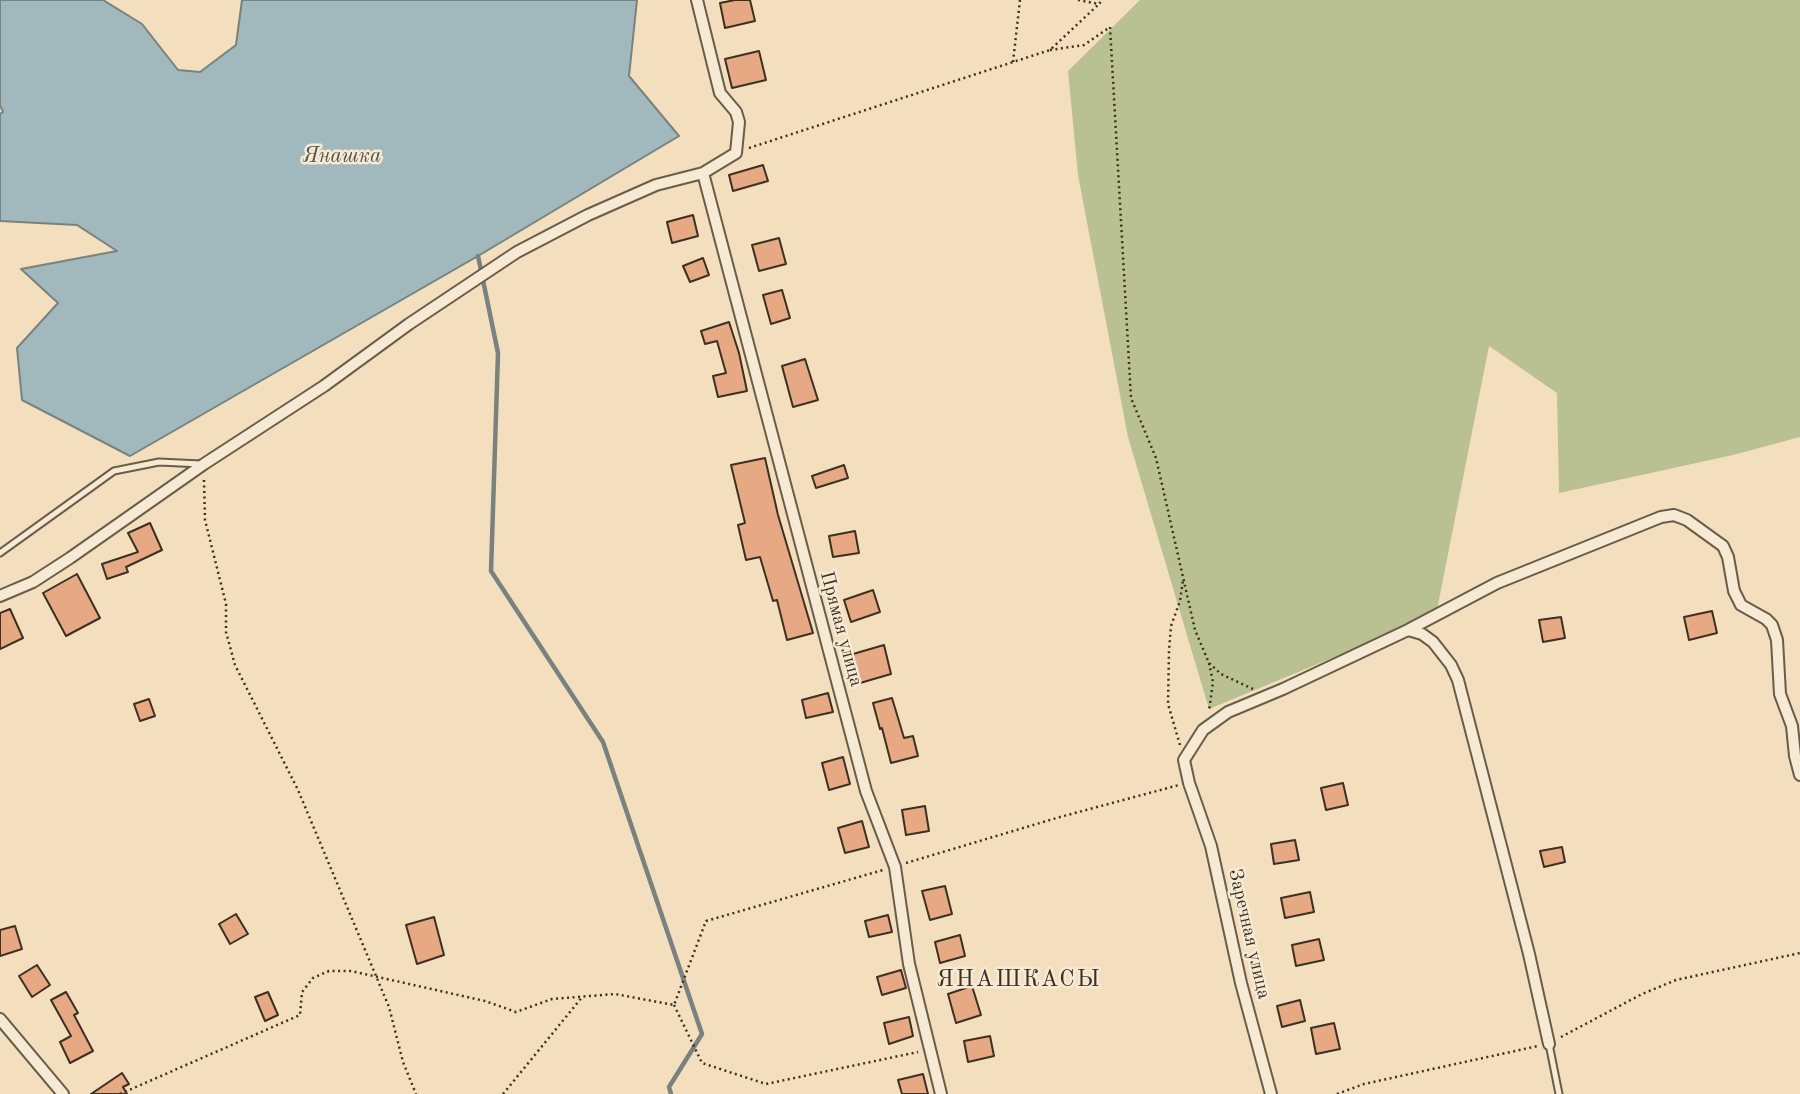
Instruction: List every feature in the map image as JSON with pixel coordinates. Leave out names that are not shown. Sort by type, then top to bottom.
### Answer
[{"type":"street","points":[[0,596],[33,582],[70,558],[517,252],[588,215],[656,185],[703,173],[736,153],[739,122],[736,112],[720,93],[697,0]]},
{"type":"street","name":"Прямая улица","points":[[703,173],[866,791],[895,867],[909,964],[941,1094]]},
{"type":"street","points":[[1184,760],[1203,730],[1228,712],[1408,630],[1497,583],[1661,517],[1674,515],[1687,520],[1723,546],[1728,557],[1734,591],[1741,605],[1772,625],[1777,640],[1780,694],[1792,726],[1794,756],[1800,775]]},
{"type":"street","points":[[1408,630],[1422,634],[1433,642],[1451,665],[1458,680],[1523,928],[1549,1044]]},
{"type":"street","name":"Заречная улица","points":[[1184,760],[1189,783],[1211,846],[1241,983],[1271,1094]]},
{"type":"street","points":[[0,1019],[63,1094]]},
{"type":"lane","points":[[0,553],[114,471],[159,462],[204,464]]},
{"type":"lane","points":[[1549,1044],[1559,1094]]},
{"type":"path","points":[[1013,62],[1020,0]]},
{"type":"path","points":[[1078,0],[1101,2]]},
{"type":"path","points":[[1050,50],[1101,2]]},
{"type":"path","points":[[736,153],[1050,50],[1084,44],[1110,27],[1131,398],[1156,458],[1195,630],[1209,663],[1213,682],[1212,704],[1203,730]]},
{"type":"path","points":[[204,464],[205,520],[226,604],[226,632],[235,665],[298,790],[389,1007],[403,1062],[416,1094]]},
{"type":"path","points":[[1183,577],[1180,601],[1171,626],[1168,704],[1184,760]]},
{"type":"path","points":[[1209,663],[1221,674],[1257,690]]},
{"type":"path","points":[[930,1049],[766,1084],[702,1063],[674,1005],[706,921],[1060,817],[1189,783]]},
{"type":"path","points":[[1337,1094],[1364,1084],[1549,1044],[1642,994],[1676,981],[1800,953]]},
{"type":"path","points":[[120,1094],[300,1015],[302,992],[313,978],[329,971],[351,971],[485,1001],[516,1012],[552,999],[615,994],[674,1005]]},
{"type":"path","points":[[503,1094],[583,996]]},
{"type":"green space","points":[[1140,0],[1800,0],[1800,437],[1733,455],[1559,493],[1557,393],[1489,346],[1436,615],[1209,709],[1128,437],[1078,175],[1068,71]]},
{"type":"water","name":"Янашка","points":[[0,0],[103,0],[142,24],[178,70],[200,72],[236,45],[242,0],[637,0],[629,76],[679,136],[478,256],[130,456],[22,400],[17,348],[58,303],[21,269],[117,251],[77,225],[0,221],[0,114],[3,112],[0,105]]},
{"type":"building","points":[[750,0],[755,21],[725,28],[720,3]]},
{"type":"building","points":[[759,51],[766,80],[732,88],[725,59]]},
{"type":"building","points":[[763,165],[768,181],[733,191],[729,175]]},
{"type":"building","points":[[693,215],[698,236],[672,243],[667,222]]},
{"type":"building","points":[[779,238],[786,264],[759,271],[752,245]]},
{"type":"building","points":[[703,258],[709,275],[690,282],[683,266]]},
{"type":"building","points":[[782,290],[790,318],[771,324],[763,295]]},
{"type":"building","points":[[729,322],[747,391],[718,397],[713,376],[726,373],[717,341],[705,344],[701,331]]},
{"type":"building","points":[[805,359],[818,400],[793,407],[782,366]]},
{"type":"building","points":[[765,458],[778,515],[813,633],[787,640],[777,600],[773,601],[760,557],[746,560],[738,525],[745,523],[731,465]]},
{"type":"building","points":[[844,465],[848,478],[816,488],[812,476]]},
{"type":"building","points":[[150,523],[162,550],[126,567],[128,572],[107,579],[102,564],[138,552],[128,533]]},
{"type":"building","points":[[855,531],[859,553],[833,557],[829,536]]},
{"type":"building","points":[[77,574],[100,618],[66,636],[43,593]]},
{"type":"building","points":[[873,590],[880,612],[851,622],[844,600]]},
{"type":"building","points":[[10,609],[23,638],[0,649],[0,613]]},
{"type":"building","points":[[1712,611],[1717,633],[1689,640],[1684,617]]},
{"type":"building","points":[[1561,617],[1565,638],[1543,642],[1539,620]]},
{"type":"building","points":[[884,645],[891,674],[860,683],[853,654]]},
{"type":"building","points":[[828,693],[833,712],[806,718],[802,700]]},
{"type":"building","points":[[892,698],[904,738],[913,736],[918,756],[891,763],[873,703]]},
{"type":"building","points":[[149,699],[155,716],[140,721],[134,704]]},
{"type":"building","points":[[843,757],[850,784],[829,790],[822,763]]},
{"type":"building","points":[[1343,783],[1348,805],[1326,810],[1321,788]]},
{"type":"building","points":[[925,806],[929,831],[906,835],[902,810]]},
{"type":"building","points":[[862,821],[869,847],[845,853],[838,828]]},
{"type":"building","points":[[1295,840],[1299,860],[1274,864],[1271,844]]},
{"type":"building","points":[[1562,847],[1565,862],[1544,867],[1540,851]]},
{"type":"building","points":[[945,886],[952,914],[930,920],[922,891]]},
{"type":"building","points":[[1310,892],[1314,912],[1285,918],[1281,898]]},
{"type":"building","points":[[236,914],[248,934],[230,944],[219,924]]},
{"type":"building","points":[[888,915],[892,932],[869,937],[865,921]]},
{"type":"building","points":[[434,917],[444,955],[417,964],[406,925]]},
{"type":"building","points":[[15,926],[22,949],[0,956],[0,930]]},
{"type":"building","points":[[960,935],[965,956],[940,963],[935,942]]},
{"type":"building","points":[[1319,939],[1324,960],[1296,966],[1292,945]]},
{"type":"building","points":[[37,965],[50,985],[32,997],[19,976]]},
{"type":"building","points":[[901,970],[906,988],[882,995],[877,977]]},
{"type":"building","points":[[972,986],[981,1015],[956,1023],[948,994]]},
{"type":"building","points":[[66,992],[78,1013],[74,1015],[93,1051],[70,1063],[60,1042],[71,1036],[51,1000]]},
{"type":"building","points":[[268,992],[278,1015],[265,1021],[255,997]]},
{"type":"building","points":[[1300,1000],[1305,1021],[1282,1027],[1277,1006]]},
{"type":"building","points":[[909,1017],[913,1036],[889,1044],[884,1023]]},
{"type":"building","points":[[1334,1023],[1340,1049],[1316,1054],[1311,1028]]},
{"type":"building","points":[[990,1036],[994,1056],[968,1062],[964,1041]]},
{"type":"building","points":[[122,1073],[129,1084],[123,1087],[127,1094],[91,1094]]},
{"type":"building","points":[[923,1074],[928,1094],[902,1094],[898,1080]]},
{"type":"waterway","points":[[478,256],[498,353],[491,571],[603,742],[702,1034],[669,1087],[671,1094]]},
{"type":"district","name":"ЯНАШКАСЫ","points":[[1019,980]]}]
